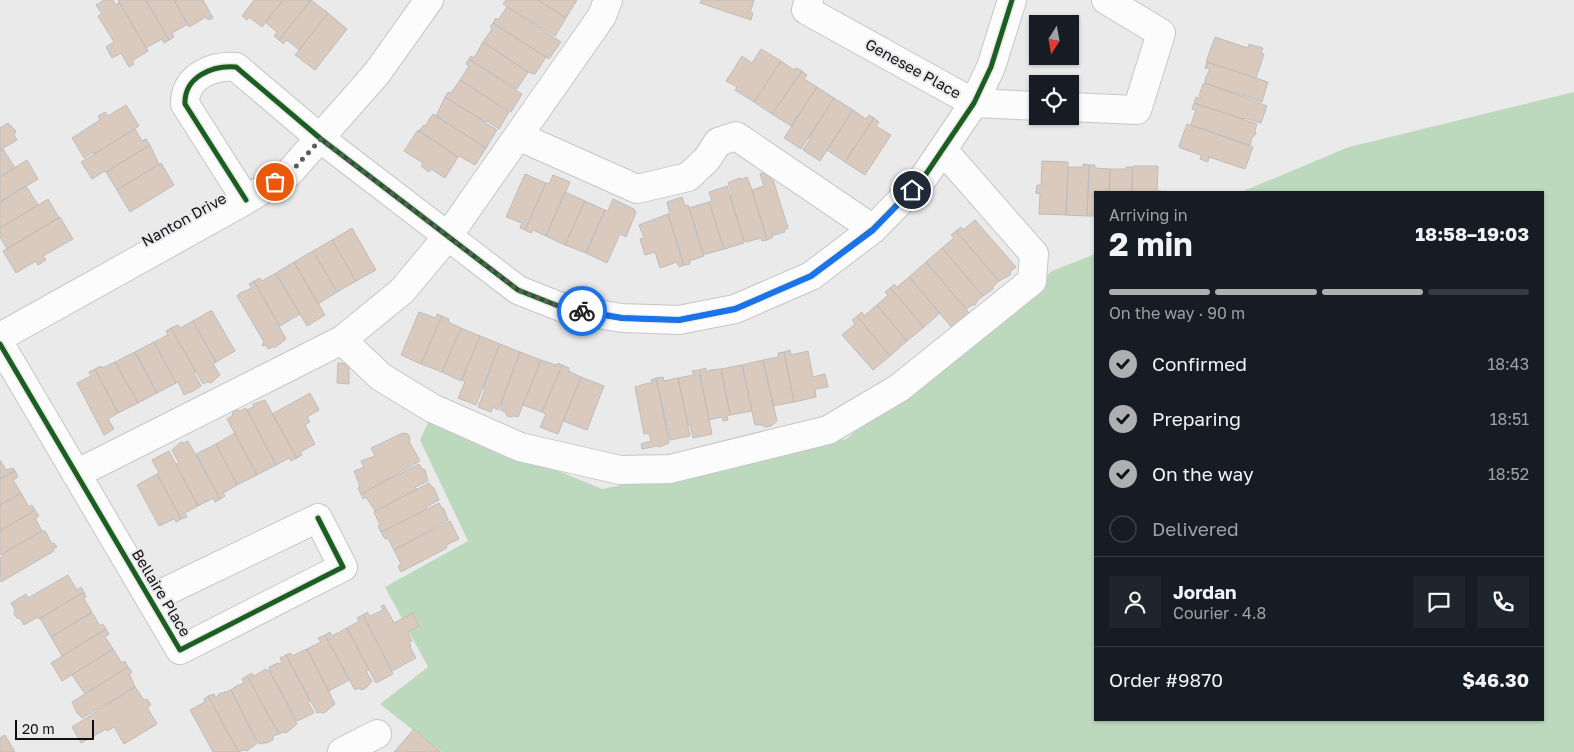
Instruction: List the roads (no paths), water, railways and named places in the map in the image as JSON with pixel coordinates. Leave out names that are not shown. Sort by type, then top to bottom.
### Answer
[{"type":"street","name":"Nanton Drive","points":[[0,337],[246,200],[289,174],[377,73],[429,0]]},
{"type":"street","points":[[76,474],[342,340],[402,291],[448,236],[602,16],[608,0]]},
{"type":"street","name":"Genesee Place","points":[[809,0],[806,10],[974,103],[1029,106]]},
{"type":"street","points":[[246,200],[185,104],[188,87],[195,79],[209,70],[222,66],[236,67],[321,139],[518,290],[566,309],[622,318],[679,320],[735,309],[811,276],[873,230],[924,177],[974,103],[991,67],[1012,0]]},
{"type":"street","points":[[1079,107],[1137,110],[1161,33],[1106,0]]},
{"type":"street","points":[[518,136],[637,189],[688,177],[706,159],[718,142],[736,136],[873,230]]},
{"type":"street","points":[[342,340],[381,377],[432,408],[520,447],[620,470],[670,469],[828,430],[899,388],[1032,281],[1034,254],[943,150]]},
{"type":"street","name":"Bellaire Place","points":[[0,344],[76,474],[180,650],[343,567],[318,518],[150,599]]},
{"type":"street","points":[[342,752],[377,734]]}]
